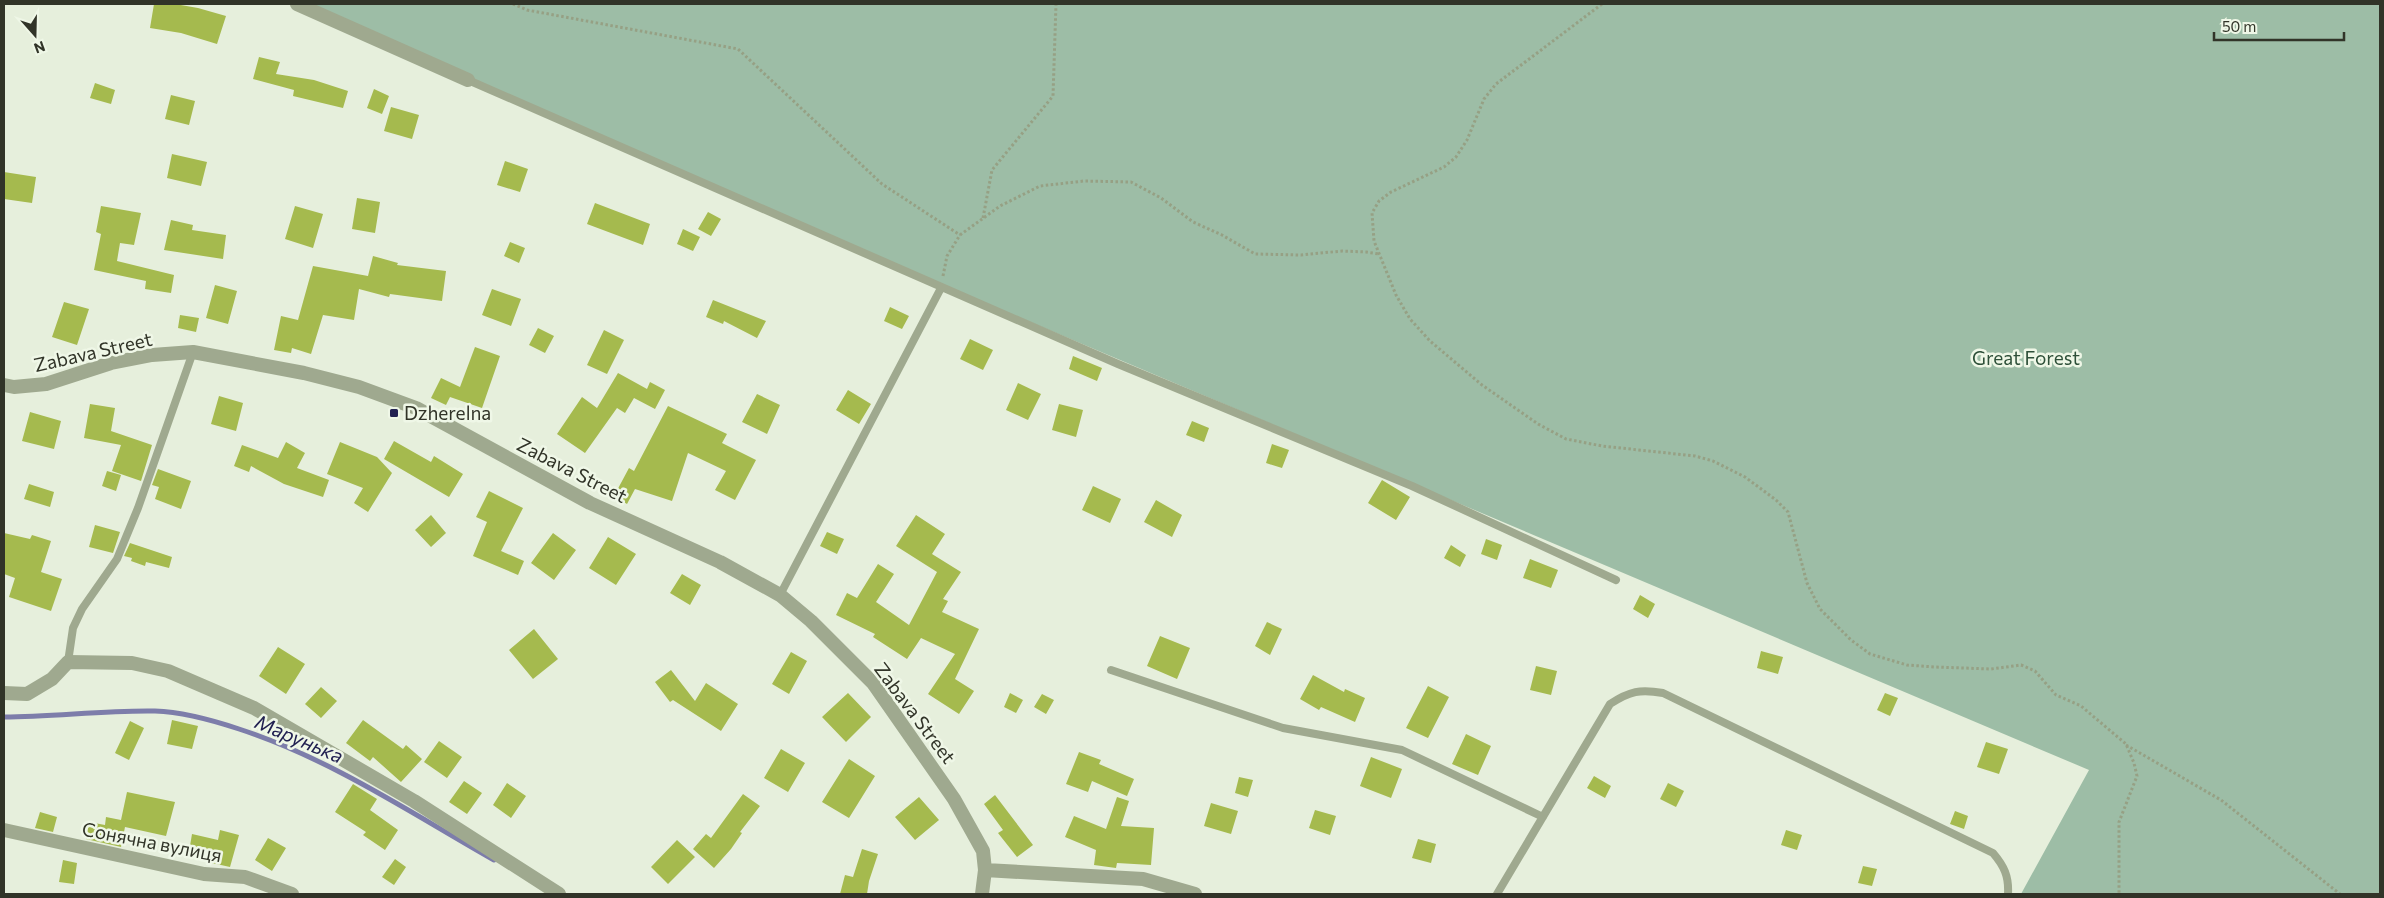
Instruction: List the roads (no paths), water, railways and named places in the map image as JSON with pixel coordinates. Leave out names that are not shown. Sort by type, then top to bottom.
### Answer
[{"type":"street","points":[[297,4],[468,80]]},
{"type":"street","name":"Zabava Street","points":[[4,385],[14,387],[46,384],[111,363],[152,355],[193,352],[313,375],[359,387],[416,408],[590,503],[720,562],[780,595],[811,621],[872,683],[892,708],[954,799],[983,851],[985,870],[982,894]]},
{"type":"street","points":[[4,693],[27,694],[52,679],[68,662],[132,663],[168,671],[254,708],[414,801],[560,894]]},
{"type":"street","name":"Сонячна вулиця","points":[[4,830],[204,874],[244,877],[292,894]]},
{"type":"street","points":[[985,870],[1143,879],[1194,894]]},
{"type":"lane","points":[[468,80],[838,240],[941,288],[1127,368],[1412,486],[1616,580]]},
{"type":"lane","points":[[780,595],[941,288]]},
{"type":"lane","points":[[68,662],[73,628],[82,610],[117,559],[138,508],[193,352]]},
{"type":"lane","points":[[1111,670],[1282,728],[1402,750],[1543,817]]},
{"type":"lane","points":[[1497,894],[1610,704],[1627,694],[1646,690],[1663,693],[1993,853],[2004,866],[2009,881],[2008,894]]},
{"type":"waterway","name":"Марунька","points":[[4,717],[155,711],[187,715],[219,723],[273,741],[338,771],[494,860]]},
{"type":"place","name":"Dzherelna","points":[[394,413]]},
{"type":"park label","name":"Great Forest","points":[[2026,358]]}]
